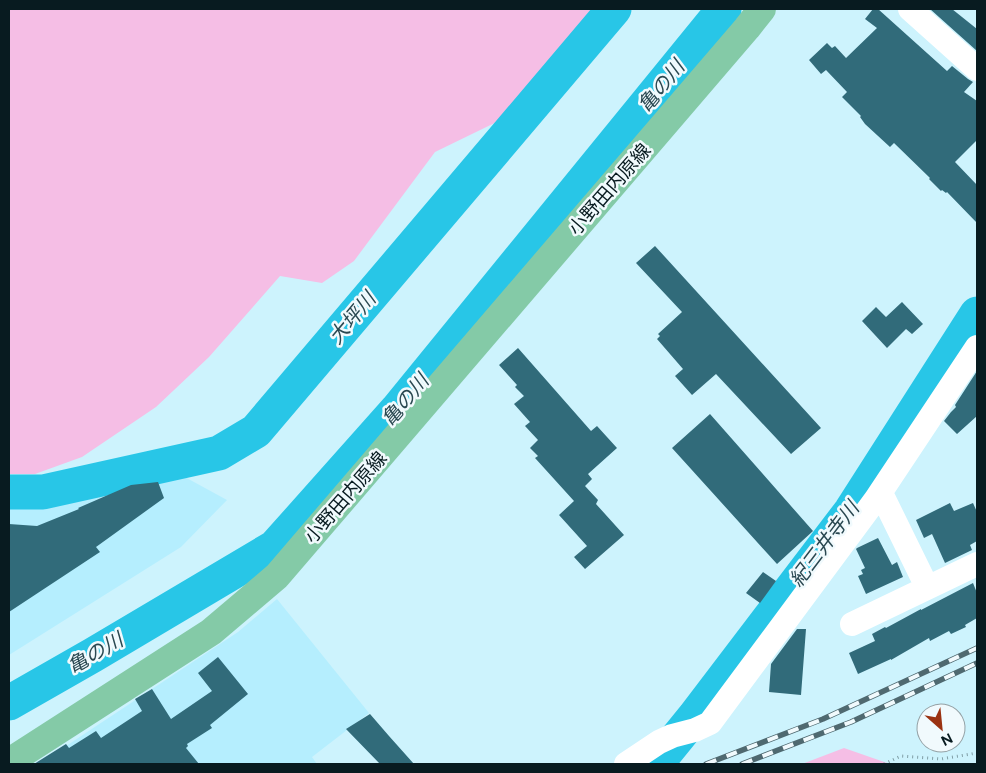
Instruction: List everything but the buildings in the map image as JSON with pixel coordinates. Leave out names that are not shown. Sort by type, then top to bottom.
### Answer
[{"type":"main road","name":"小野田内原線","points":[[9,762],[210,632],[277,576],[748,28],[762,9]]},
{"type":"street","points":[[910,9],[977,69]]},
{"type":"street","points":[[626,764],[659,742],[710,723],[880,493],[977,347]]},
{"type":"street","points":[[880,493],[927,587]]},
{"type":"street","points":[[852,624],[977,564]]},
{"type":"path","points":[[884,764],[901,756],[941,758],[977,753]]},
{"type":"shaded area","points":[[9,9],[596,9],[511,115],[435,152],[354,261],[322,283],[280,276],[209,357],[156,407],[82,457],[35,474],[9,474]]},
{"type":"shaded area","points":[[156,472],[183,476],[227,500],[181,547],[9,655],[9,509],[33,509]]},
{"type":"shaded area","points":[[277,599],[369,713],[312,757],[317,764],[39,764],[238,632]]},
{"type":"shaded area","points":[[844,748],[890,764],[802,764]]},
{"type":"waterway","name":"大坪川","points":[[9,492],[43,492],[219,453],[256,431],[614,9]]},
{"type":"waterway","name":"亀の川","points":[[9,703],[275,547],[397,410],[724,9]]},
{"type":"waterway","name":"紀三井寺川","points":[[656,764],[695,716],[851,511],[977,314]]},
{"type":"railway","points":[[706,764],[823,719],[977,648]]},
{"type":"railway","points":[[742,764],[851,722],[977,663]]}]
